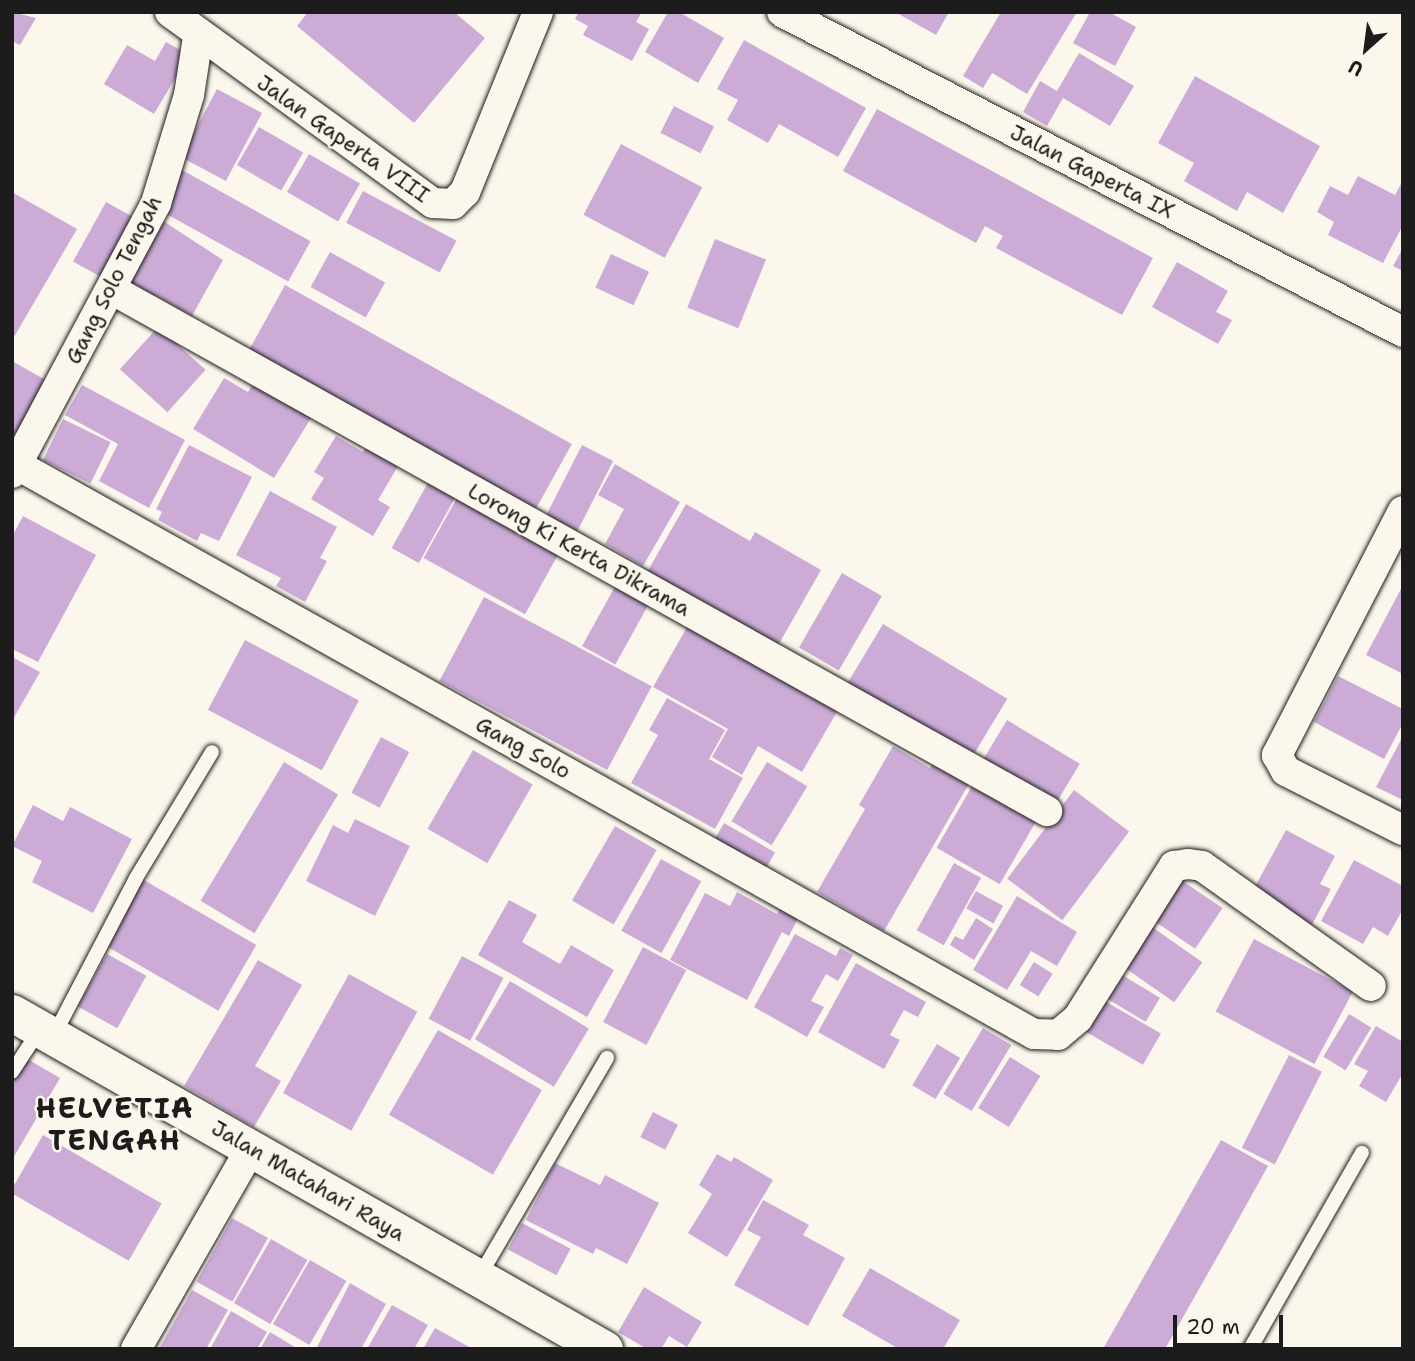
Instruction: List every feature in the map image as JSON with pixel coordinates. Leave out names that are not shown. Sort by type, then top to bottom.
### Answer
[{"type":"street","name":"Jalan Gaperta VIII","points":[[170,12],[198,37],[432,203],[453,204],[465,192],[538,12]]},
{"type":"street","name":"Jalan Gaperta IX","points":[[782,12],[1403,332]]},
{"type":"street","name":"Gang Solo Tengah","points":[[14,467],[156,203],[189,94],[198,37]]},
{"type":"street","name":"Lorong Ki Kerta Dikrama","points":[[111,289],[1047,811]]},
{"type":"street","name":"Gang Solo","points":[[14,467],[1034,1034],[1058,1035],[1078,1018],[1174,866],[1181,865],[1202,866],[1371,986]]},
{"type":"street","points":[[1399,530],[1282,738],[1277,755],[1286,771],[1403,830]]},
{"type":"street","name":"Jalan Matahari Raya","points":[[35,1026],[604,1349]]},
{"type":"street","points":[[136,1349],[251,1148]]},
{"type":"lane","points":[[12,1072],[35,1026],[136,878],[212,752]]},
{"type":"lane","points":[[479,1278],[607,1058]]},
{"type":"lane","points":[[1250,1349],[1362,1153]]},
{"type":"building","points":[[12,12],[36,18],[20,45],[12,41]]},
{"type":"building","points":[[308,12],[454,12],[485,38],[414,123],[297,26]]},
{"type":"building","points":[[579,12],[642,12],[636,22],[649,29],[632,61],[583,35],[588,26],[575,19]]},
{"type":"building","points":[[668,12],[679,12],[724,38],[698,83],[645,52]]},
{"type":"building","points":[[895,12],[949,12],[936,35]]},
{"type":"building","points":[[1001,12],[1077,12],[1027,94],[992,73],[983,88],[963,76]]},
{"type":"building","points":[[1090,12],[1109,12],[1136,27],[1115,66],[1073,43]]},
{"type":"building","points":[[744,40],[866,108],[838,157],[779,124],[768,143],[727,120],[738,100],[717,89]]},
{"type":"building","points":[[166,42],[189,55],[154,114],[104,84],[127,45],[155,61]]},
{"type":"building","points":[[1079,53],[1134,86],[1110,126],[1063,98],[1047,126],[1023,112],[1040,81],[1057,91]]},
{"type":"building","points":[[1195,76],[1320,146],[1283,213],[1247,192],[1237,211],[1184,181],[1194,163],[1158,143]]},
{"type":"building","points":[[217,89],[262,113],[226,181],[181,157]]},
{"type":"building","points":[[674,106],[714,126],[700,153],[660,133]]},
{"type":"building","points":[[877,109],[1153,258],[1122,315],[996,248],[1003,236],[985,226],[976,243],[843,171]]},
{"type":"building","points":[[259,127],[303,152],[281,191],[237,165]]},
{"type":"building","points":[[621,144],[702,187],[665,258],[583,215]]},
{"type":"building","points":[[309,154],[360,184],[338,222],[287,192]]},
{"type":"building","points":[[182,170],[311,241],[288,281],[160,210]]},
{"type":"building","points":[[1358,176],[1395,195],[1403,180],[1403,225],[1383,263],[1328,235],[1334,222],[1317,212],[1330,186],[1348,195]]},
{"type":"building","points":[[363,191],[457,241],[440,273],[346,223]]},
{"type":"building","points":[[12,192],[77,229],[14,337],[12,336]]},
{"type":"building","points":[[106,202],[135,218],[102,277],[73,261]]},
{"type":"building","points":[[160,219],[223,260],[192,316],[155,295],[149,306],[120,290]]},
{"type":"building","points":[[715,239],[766,260],[738,328],[687,308]]},
{"type":"building","points":[[1403,248],[1403,271],[1393,266]]},
{"type":"building","points":[[330,252],[385,283],[366,318],[311,287]]},
{"type":"building","points":[[611,254],[649,272],[633,305],[595,288]]},
{"type":"building","points":[[1177,262],[1228,291],[1216,312],[1232,320],[1218,344],[1152,307]]},
{"type":"building","points":[[285,285],[572,444],[536,510],[249,351]]},
{"type":"building","points":[[158,327],[206,370],[167,412],[120,369]]},
{"type":"building","points":[[12,361],[49,382],[12,444]]},
{"type":"building","points":[[258,376],[316,410],[274,478],[193,429],[224,378],[248,392]]},
{"type":"building","points":[[82,385],[185,440],[149,508],[99,481],[118,444],[65,415]]},
{"type":"building","points":[[63,419],[111,442],[90,484],[43,460]]},
{"type":"building","points":[[336,436],[363,452],[369,442],[401,461],[378,500],[390,507],[373,536],[311,499],[324,478],[314,472]]},
{"type":"building","points":[[189,445],[252,477],[219,541],[201,533],[197,541],[158,520],[162,512],[156,509]]},
{"type":"building","points":[[582,445],[613,461],[573,539],[542,523]]},
{"type":"building","points":[[615,464],[680,502],[643,566],[605,544],[624,509],[598,495]]},
{"type":"building","points":[[430,479],[457,494],[419,563],[392,548]]},
{"type":"building","points":[[270,491],[337,527],[320,558],[327,561],[305,602],[276,586],[281,578],[236,555]]},
{"type":"building","points":[[458,496],[559,552],[525,614],[424,558]]},
{"type":"building","points":[[686,504],[750,541],[755,532],[821,570],[776,649],[646,574]]},
{"type":"building","points":[[23,516],[96,555],[38,662],[12,649],[12,537]]},
{"type":"building","points":[[842,573],[882,596],[839,670],[799,647]]},
{"type":"building","points":[[617,583],[650,601],[615,664],[582,646]]},
{"type":"building","points":[[1403,585],[1403,674],[1366,655]]},
{"type":"building","points":[[484,597],[652,686],[607,770],[439,681]]},
{"type":"building","points":[[691,620],[841,705],[802,772],[758,746],[742,775],[712,757],[728,729],[653,687]]},
{"type":"building","points":[[883,624],[1007,699],[969,762],[845,687]]},
{"type":"building","points":[[245,640],[359,701],[322,770],[208,710]]},
{"type":"building","points":[[12,657],[40,672],[12,721]]},
{"type":"building","points":[[1338,676],[1403,709],[1403,723],[1384,759],[1314,722]]},
{"type":"building","points":[[667,698],[725,730],[709,759],[743,778],[715,829],[631,783],[658,735],[649,730]]},
{"type":"building","points":[[1007,720],[1080,764],[1052,810],[979,766]]},
{"type":"building","points":[[1403,736],[1403,800],[1376,787]]},
{"type":"building","points":[[381,737],[409,752],[380,808],[351,793]]},
{"type":"building","points":[[893,746],[930,768],[934,761],[970,782],[884,931],[817,892],[865,809],[859,805]]},
{"type":"building","points":[[473,750],[533,784],[487,863],[428,829]]},
{"type":"building","points":[[284,762],[338,794],[255,933],[201,901]]},
{"type":"building","points":[[767,762],[807,786],[772,845],[731,821]]},
{"type":"building","points":[[975,781],[1038,818],[1000,884],[936,848]]},
{"type":"building","points":[[1074,790],[1129,832],[1062,920],[1007,879]]},
{"type":"building","points":[[33,805],[63,821],[70,807],[132,839],[93,913],[32,882],[42,861],[12,846]]},
{"type":"building","points":[[355,819],[410,846],[375,916],[306,881],[333,825],[348,833]]},
{"type":"building","points":[[724,823],[775,852],[765,871],[714,841]]},
{"type":"building","points":[[615,826],[657,850],[614,924],[572,900]]},
{"type":"building","points":[[1286,830],[1335,856],[1320,884],[1331,889],[1307,934],[1251,894]]},
{"type":"building","points":[[661,859],[701,881],[661,953],[621,931]]},
{"type":"building","points":[[1354,860],[1403,886],[1403,909],[1388,936],[1373,927],[1363,944],[1321,921]]},
{"type":"building","points":[[954,863],[981,878],[944,945],[917,930]]},
{"type":"building","points":[[1172,874],[1223,908],[1195,949],[1145,915]]},
{"type":"building","points":[[142,879],[256,945],[218,1011],[104,945]]},
{"type":"building","points":[[976,891],[1003,906],[993,924],[966,908]]},
{"type":"building","points":[[737,892],[777,914],[781,906],[799,916],[789,936],[782,932],[747,1000],[670,960],[705,893],[730,906]]},
{"type":"building","points":[[1017,896],[1077,932],[1057,966],[1031,951],[1007,990],[973,970]]},
{"type":"building","points":[[509,900],[537,915],[522,942],[560,964],[571,945],[614,970],[587,1017],[478,955]]},
{"type":"building","points":[[976,918],[993,929],[974,960],[950,945],[955,936],[963,940]]},
{"type":"building","points":[[1145,922],[1202,962],[1174,1002],[1117,962]]},
{"type":"building","points":[[795,934],[836,956],[840,948],[853,955],[838,981],[826,974],[811,1001],[824,1007],[807,1037],[754,1007]]},
{"type":"building","points":[[1254,939],[1353,992],[1314,1064],[1216,1011]]},
{"type":"building","points":[[643,947],[686,970],[646,1045],[603,1022]]},
{"type":"building","points":[[107,954],[146,976],[117,1028],[78,1006]]},
{"type":"building","points":[[462,956],[503,978],[470,1041],[429,1019]]},
{"type":"building","points":[[258,960],[302,985],[255,1066],[281,1081],[254,1127],[184,1086]]},
{"type":"building","points":[[1034,962],[1053,974],[1038,997],[1020,985]]},
{"type":"building","points":[[856,963],[926,1002],[918,1017],[904,1010],[890,1035],[900,1040],[884,1069],[818,1032]]},
{"type":"building","points":[[1112,969],[1160,998],[1146,1022],[1098,993]]},
{"type":"building","points":[[349,974],[417,1012],[351,1131],[283,1093]]},
{"type":"building","points":[[510,981],[589,1028],[554,1087],[475,1039]]},
{"type":"building","points":[[1096,996],[1161,1034],[1143,1065],[1078,1027]]},
{"type":"building","points":[[1349,1014],[1371,1027],[1346,1070],[1323,1057]]},
{"type":"building","points":[[1376,1026],[1403,1042],[1403,1073],[1386,1102],[1359,1086],[1368,1071],[1354,1064]]},
{"type":"building","points":[[983,1028],[1011,1045],[972,1111],[943,1094]]},
{"type":"building","points":[[438,1030],[542,1090],[493,1175],[389,1115]]},
{"type":"building","points":[[937,1044],[960,1058],[935,1099],[912,1085]]},
{"type":"building","points":[[12,1050],[60,1078],[12,1160]]},
{"type":"building","points":[[1289,1055],[1322,1072],[1275,1164],[1242,1148]]},
{"type":"building","points":[[1010,1057],[1041,1076],[1009,1127],[978,1108]]},
{"type":"building","points":[[653,1112],[678,1125],[665,1150],[640,1137]]},
{"type":"building","points":[[43,1135],[162,1204],[129,1261],[12,1193],[12,1189]]},
{"type":"building","points":[[1221,1140],[1268,1166],[1224,1245],[1165,1349],[1103,1349]]},
{"type":"building","points":[[717,1154],[731,1162],[734,1157],[773,1180],[727,1257],[688,1233],[712,1194],[699,1185]]},
{"type":"building","points":[[555,1163],[600,1185],[605,1175],[659,1203],[627,1264],[596,1248],[593,1254],[526,1220]]},
{"type":"building","points":[[763,1200],[809,1225],[803,1235],[845,1258],[808,1326],[734,1285],[761,1237],[747,1230]]},
{"type":"building","points":[[232,1218],[268,1238],[232,1302],[197,1282]]},
{"type":"building","points":[[522,1223],[571,1249],[556,1275],[508,1249]]},
{"type":"building","points":[[271,1239],[307,1260],[270,1324],[234,1303]]},
{"type":"building","points":[[310,1260],[346,1281],[309,1345],[273,1324]]},
{"type":"building","points":[[870,1268],[960,1320],[943,1349],[899,1349],[842,1316]]},
{"type":"building","points":[[350,1283],[386,1304],[361,1349],[316,1349]]},
{"type":"building","points":[[644,1287],[702,1322],[687,1347],[669,1336],[661,1349],[647,1349],[618,1332]]},
{"type":"building","points":[[192,1290],[228,1310],[206,1349],[159,1349]]},
{"type":"building","points":[[392,1305],[428,1325],[414,1349],[367,1349]]},
{"type":"building","points":[[231,1311],[267,1332],[257,1349],[210,1349]]},
{"type":"building","points":[[435,1328],[473,1349],[423,1349]]},
{"type":"building","points":[[270,1332],[298,1349],[260,1349]]},
{"type":"district","name":"HELVETIA TENGAH","points":[[115,1124]]}]
